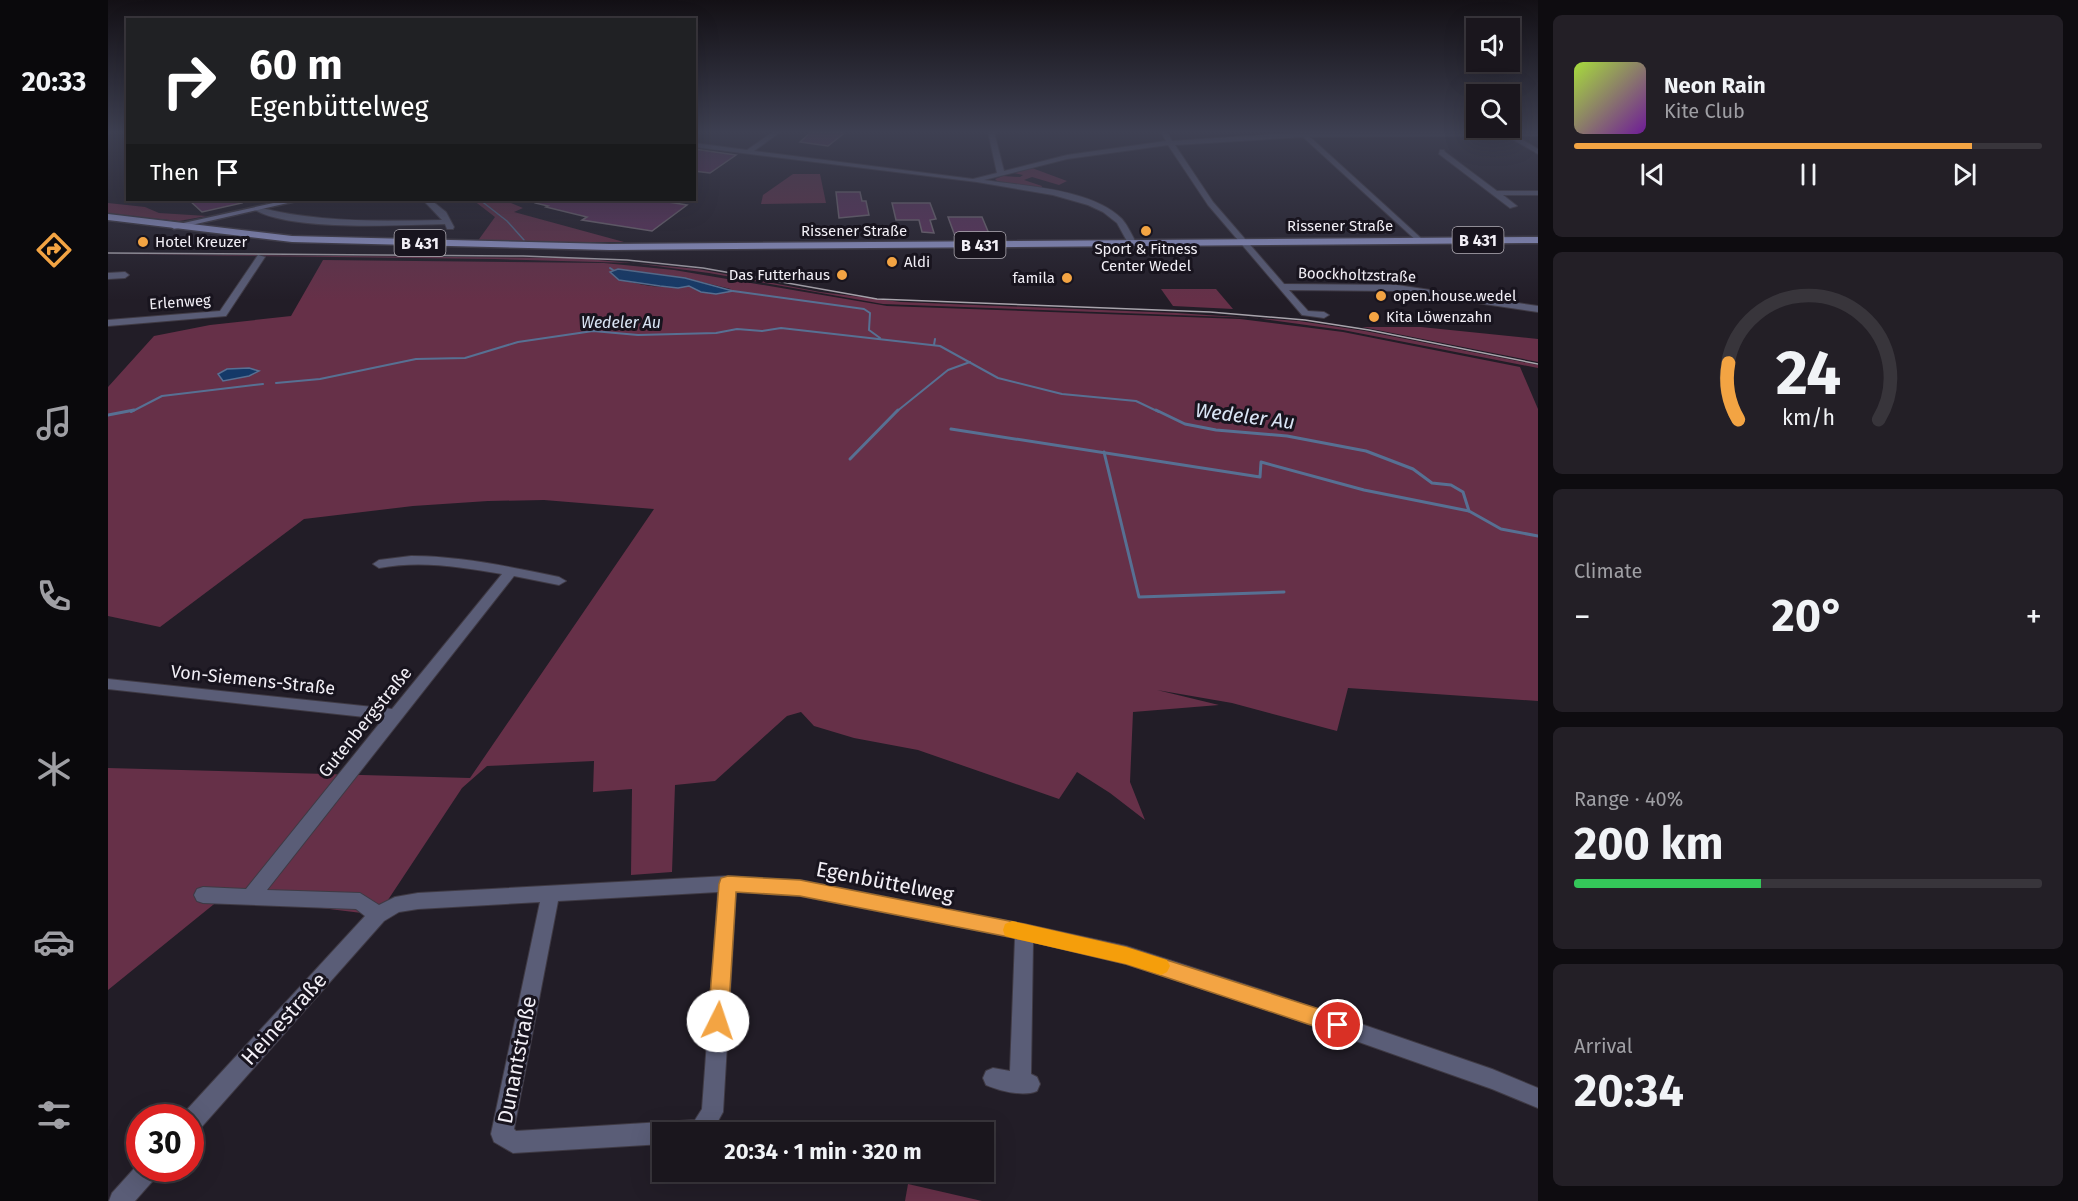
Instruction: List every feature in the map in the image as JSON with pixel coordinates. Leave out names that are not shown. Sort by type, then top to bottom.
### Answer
[{"type":"main road","name":"B 431","points":[[108,217],[173,226]]},
{"type":"main road","name":"Rissener Straße","points":[[173,226],[253,236],[323,240],[599,246],[1538,240]]},
{"type":"street","points":[[1015,188],[1072,198],[1101,208],[1119,220],[1132,243]]},
{"type":"street","points":[[1199,188],[1305,313],[1324,315]]},
{"type":"street","points":[[1362,188],[1419,241]]},
{"type":"street","points":[[1488,188],[1513,206]]},
{"type":"street","points":[[1496,194],[1538,194]]},
{"type":"street","points":[[173,226],[292,201]]},
{"type":"street","points":[[257,208],[276,215],[321,221],[448,224],[443,214],[428,201]]},
{"type":"street","points":[[187,228],[222,216]]},
{"type":"street","name":"Erlenweg","points":[[108,323],[223,314],[261,257]]},
{"type":"street","points":[[108,276],[125,275]]},
{"type":"street","name":"Boockholtzstraße","points":[[1282,286],[1397,288],[1538,309]]},
{"type":"street","points":[[379,564],[398,559],[451,563],[511,571],[559,581]]},
{"type":"street","name":"Gutenbergstraße","points":[[250,897],[511,571]]},
{"type":"street","name":"Von-Siemens-Straße","points":[[108,684],[394,715]]},
{"type":"street","name":"Egenbüttelweg","points":[[378,915],[395,905],[418,901],[550,896],[655,887],[728,884],[800,888],[1024,932],[1126,955],[1263,999],[1492,1079],[1538,1098]]},
{"type":"street","name":"Dunantstraße","points":[[706,1122],[712,1112],[728,884]]},
{"type":"street","points":[[203,895],[360,901],[378,915]]},
{"type":"street","name":"Dunantstraße","points":[[550,896],[502,1134],[513,1142],[652,1134]]},
{"type":"street","name":"Heinestraße","points":[[204,1108],[378,915]]},
{"type":"street","points":[[993,1078],[1025,1084],[1024,932]]},
{"type":"street","points":[[120,1201],[137,1182]]},
{"type":"shaded area","points":[[773,188],[823,188],[826,203],[761,204],[763,195]]},
{"type":"shaded area","points":[[474,201],[506,201],[523,208],[514,212],[624,242],[477,242],[495,217]]},
{"type":"shaded area","points":[[108,203],[145,207],[159,213],[207,216],[179,221],[108,214]]},
{"type":"shaded area","points":[[108,254],[576,258],[631,263],[495,259]]},
{"type":"shaded area","points":[[323,260],[604,263],[674,270],[887,306],[1240,319],[1343,332],[1520,367],[1538,409],[1538,701],[1348,688],[1337,731],[1232,703],[1157,690],[1219,705],[1133,712],[1130,782],[1145,820],[1110,793],[1077,772],[1059,799],[918,750],[854,738],[814,726],[801,712],[787,716],[715,781],[675,785],[672,872],[631,875],[632,789],[593,792],[594,761],[487,766],[462,788],[378,915],[224,896],[108,990],[108,768],[470,778],[654,509],[544,500],[488,501],[413,506],[304,519],[160,627],[108,616],[108,387],[154,336],[210,325],[291,316]],"holes":[[[618,269],[685,278],[731,289],[715,293],[689,285],[649,286],[621,279],[610,272]]]},
{"type":"shaded area","points":[[636,263],[698,269],[820,292],[901,302],[1249,318],[883,304],[709,273]]},
{"type":"shaded area","points":[[1161,289],[1216,289],[1233,309],[1173,306]]},
{"type":"shaded area","points":[[1259,318],[1299,321],[1365,331],[1538,365],[1538,368],[1343,330]]},
{"type":"shaded area","points":[[1362,327],[1421,327],[1538,339],[1538,362]]},
{"type":"shaded area","points":[[908,1184],[982,1201],[905,1201]]},
{"type":"water","points":[[618,269],[685,278],[733,291],[716,294],[701,292],[689,286],[678,288],[619,280],[610,272]]},
{"type":"water","points":[[249,368],[259,371],[249,376],[223,381],[218,374],[227,369]]},
{"type":"building","points":[[836,192],[860,192],[862,201],[866,201],[869,215],[839,218]]},
{"type":"building","points":[[190,201],[241,201],[242,203],[202,212]]},
{"type":"building","points":[[535,201],[662,201],[687,205],[652,231],[582,220],[587,217],[535,203]]},
{"type":"building","points":[[892,203],[930,203],[936,219],[930,220],[934,233],[922,232],[919,220],[896,220]]},
{"type":"building","points":[[948,217],[982,217],[990,236],[955,236]]},
{"type":"waterway","points":[[481,201],[507,221],[524,240]]},
{"type":"waterway","points":[[733,291],[864,309],[870,313],[869,330],[880,338]]},
{"type":"waterway","name":"Wedeler Au","points":[[276,383],[320,379],[416,359],[465,358],[518,342],[593,331],[638,335],[716,333],[737,329],[762,331],[781,328],[940,346],[969,362]]},
{"type":"waterway","name":"Wedeler Au","points":[[934,345],[935,339]]},
{"type":"waterway","points":[[896,412],[948,370],[969,362]]},
{"type":"waterway","name":"Wedeler Au","points":[[969,362],[998,378],[1062,394],[1136,401],[1159,412]]},
{"type":"waterway","name":"Wedeler Au","points":[[131,412],[162,396],[263,384]]},
{"type":"waterway","name":"Wedeler Au","points":[[108,415],[134,410]]},
{"type":"waterway","name":"Wedeler Au","points":[[1156,410],[1185,424],[1216,430],[1287,436],[1366,451],[1413,469],[1432,483],[1451,485],[1463,492],[1469,511]]},
{"type":"waterway","points":[[850,459],[896,412]]},
{"type":"waterway","points":[[951,429],[1104,453]]},
{"type":"waterway","points":[[1104,453],[1260,477],[1261,462],[1364,490],[1469,511]]},
{"type":"waterway","points":[[1104,453],[1139,597],[1284,592]]},
{"type":"waterway","name":"Wedeler Au","points":[[1469,511],[1501,529],[1538,536]]},
{"type":"tram line","points":[[108,253],[523,256],[627,260],[703,268],[877,299],[1210,312],[1305,320],[1369,330],[1538,364]]},
{"type":"slow traffic","points":[[1012,930],[1126,955],[1161,966]]},
{"type":"place","name":"Sport & Fitness Center Wedel","points":[[1146,231]]},
{"type":"place","name":"Hotel Kreuzer","points":[[143,242]]},
{"type":"place","name":"Aldi","points":[[892,262]]},
{"type":"place","name":"Das Futterhaus","points":[[842,275]]},
{"type":"place","name":"famila","points":[[1067,278]]},
{"type":"place","name":"open.house.wedel","points":[[1381,296]]},
{"type":"place","name":"Kita Löwenzahn","points":[[1374,317]]},
{"type":"route","points":[[718,1021],[728,884],[800,888],[1024,932],[1126,955],[1338,1025]]}]
